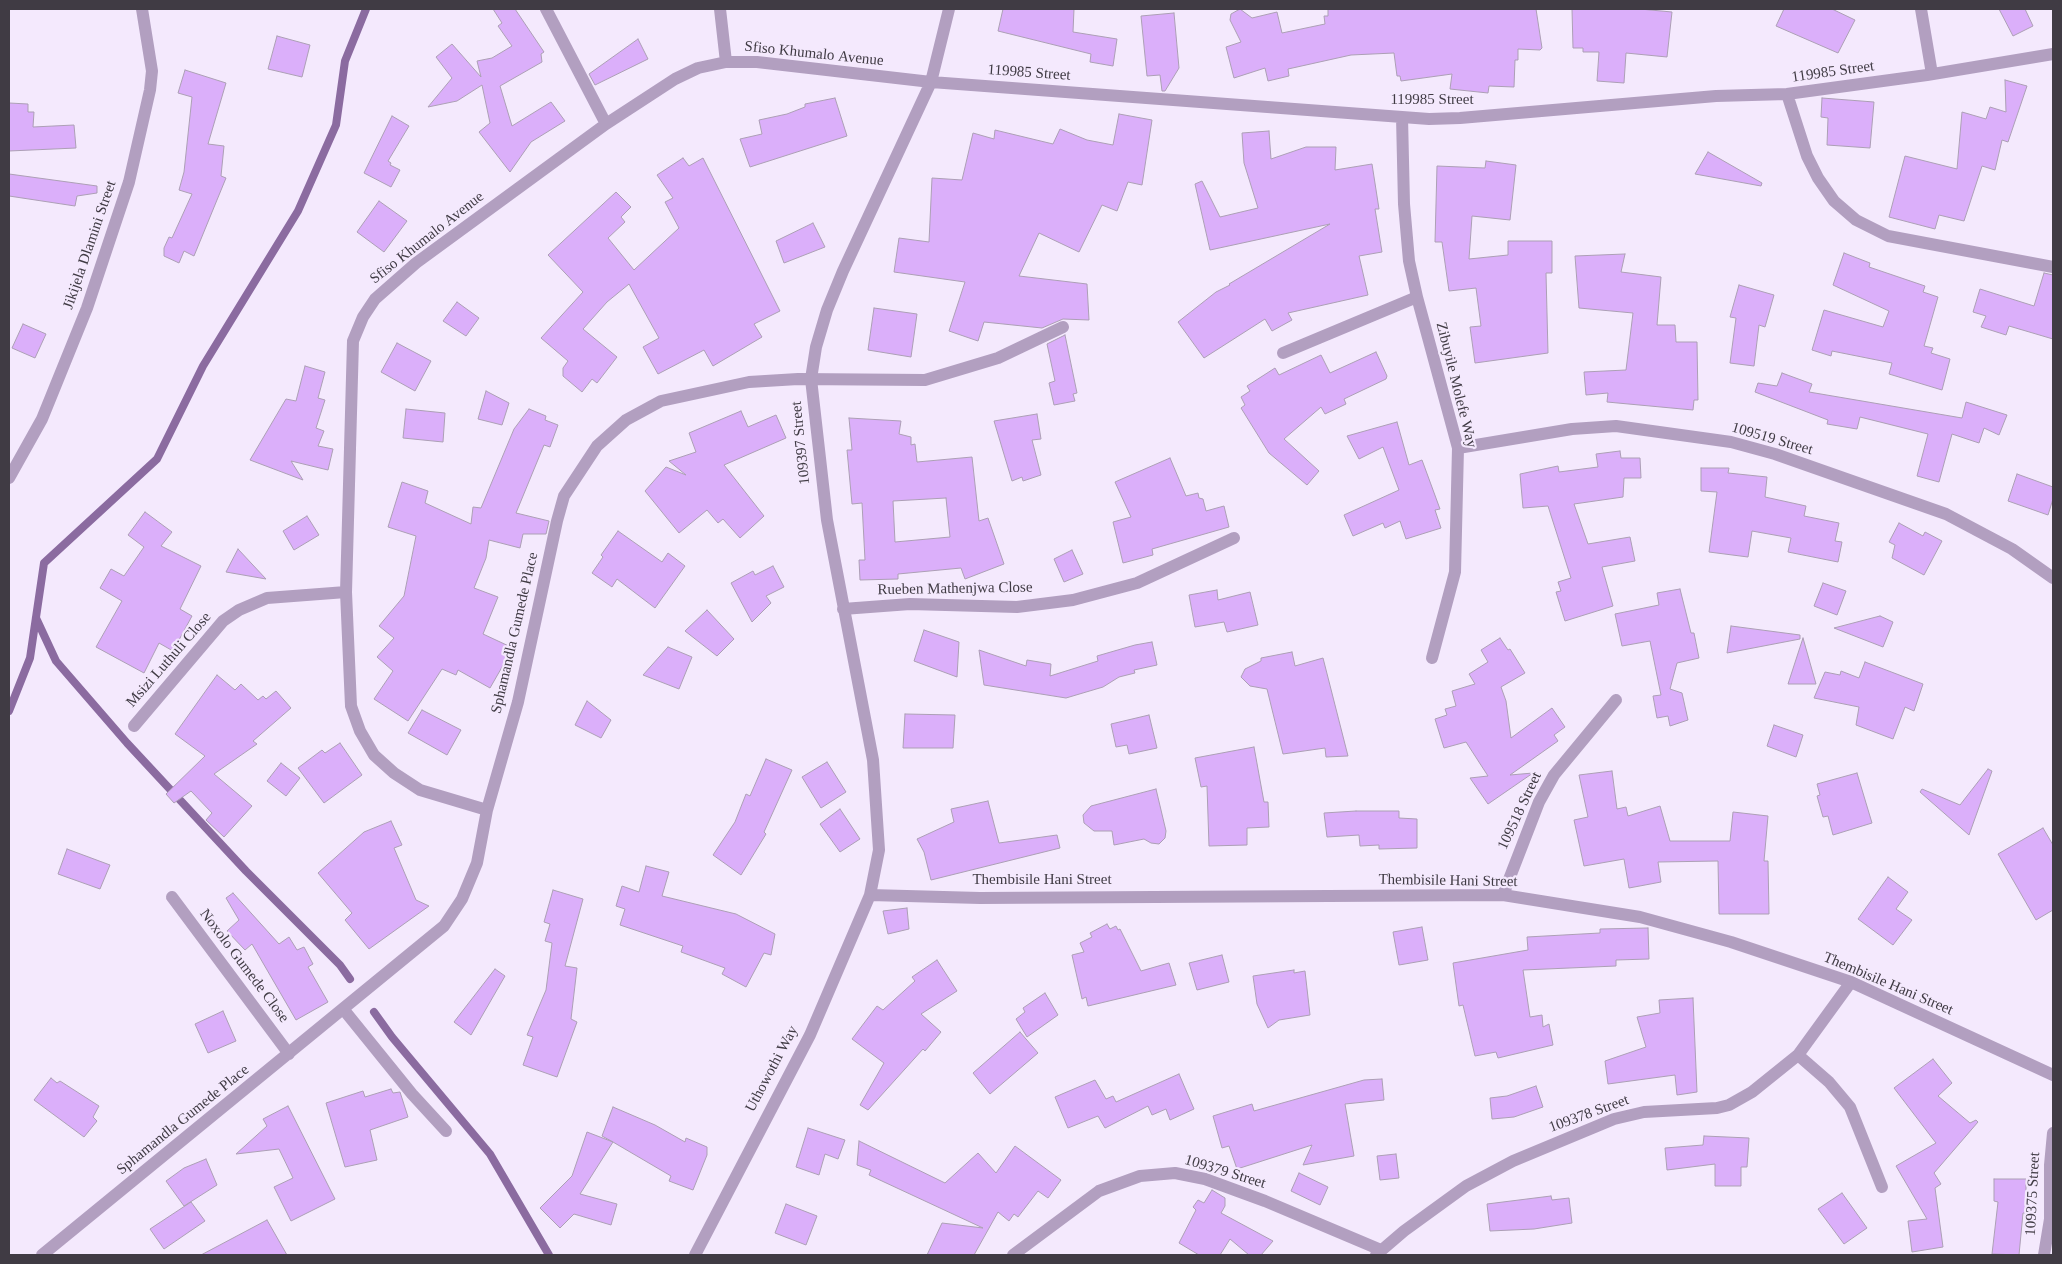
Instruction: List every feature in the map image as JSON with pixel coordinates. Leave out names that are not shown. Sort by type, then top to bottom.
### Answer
[{"type":"street","name":"Jikijela Dlamini Street","points":[[9,478],[42,420],[87,308],[129,182],[150,90],[152,71],[142,9]]},
{"type":"street","points":[[546,9],[606,124]]},
{"type":"street","points":[[720,9],[726,62]]},
{"type":"street","name":"109397 Street","points":[[870,895],[879,850],[874,760],[827,520],[811,379],[816,347],[843,270],[931,82],[949,9]]},
{"type":"street","points":[[1921,9],[1932,74]]},
{"type":"street","name":"119985 Street","points":[[931,82],[1402,117],[1460,118],[1716,96],[1787,94],[1932,74],[2053,54]]},
{"type":"street","name":"Sfiso Khumalo Avenue","points":[[487,810],[420,790],[394,773],[374,755],[360,731],[351,706],[346,592],[353,341],[363,316],[375,299],[416,263],[606,124],[674,79],[698,68],[726,62],[757,62],[931,82]]},
{"type":"street","points":[[1787,94],[1807,156],[1818,178],[1834,201],[1856,220],[1888,236],[2053,266]]},
{"type":"street","name":"Zibuyile Molefe Way","points":[[1402,117],[1404,204],[1409,261],[1458,448],[1455,572],[1432,658]]},
{"type":"street","points":[[1282,353],[1417,297]]},
{"type":"street","name":"Sphamandla Gumede Place","points":[[42,1255],[344,1010],[444,926],[462,899],[477,863],[487,810],[518,702],[556,521],[564,496],[597,446],[626,420],[661,401],[749,382],[811,379],[925,380],[998,358],[1063,327]]},
{"type":"street","name":"109519 Street","points":[[1458,448],[1572,428],[1616,426],[1731,442],[1775,454],[1946,514],[2012,549],[2053,578]]},
{"type":"street","name":"Rueben Mathenjwa Close","points":[[843,609],[910,604],[1017,608],[1073,600],[1137,583],[1234,538]]},
{"type":"street","name":"Msizi Luthuli Close","points":[[134,726],[223,621],[239,610],[268,598],[346,592]]},
{"type":"street","name":"109518 Street","points":[[1503,895],[1515,857],[1539,802],[1554,775],[1616,700]]},
{"type":"street","name":"Thembisile Hani Street","points":[[870,895],[980,898],[1503,895],[1640,917],[1731,942],[1851,982],[2053,1075]]},
{"type":"street","name":"Uthowothi Way","points":[[695,1255],[810,1035],[870,895]]},
{"type":"street","name":"Noxolo Gumede Close","points":[[172,897],[289,1054]]},
{"type":"street","name":"109378 Street","points":[[1379,1253],[1466,1186],[1513,1161],[1614,1119],[1644,1112],[1717,1108],[1729,1105],[1752,1092],[1798,1055],[1851,982]]},
{"type":"street","points":[[344,1010],[412,1094],[446,1131]]},
{"type":"street","points":[[1798,1055],[1829,1082],[1850,1107],[1882,1187]]},
{"type":"street","name":"109375 Street","points":[[2044,1255],[2050,1219],[2050,1158],[2053,1134]]},
{"type":"street","name":"109379 Street","points":[[1013,1255],[1099,1191],[1140,1176],[1175,1172],[1205,1179],[1265,1201],[1379,1253]]},
{"type":"building","points":[[493,9],[515,9],[544,52],[541,54],[542,62],[500,86],[512,126],[551,102],[565,121],[531,142],[510,172],[479,132],[490,123],[482,85],[457,101],[428,107],[452,78],[436,57],[452,44],[481,77],[477,61],[492,58],[512,46],[498,26],[502,23]]},
{"type":"building","points":[[1003,9],[1074,9],[1073,32],[1117,39],[1113,66],[1090,62],[1091,54],[998,31]]},
{"type":"building","points":[[1240,9],[1252,18],[1277,12],[1282,33],[1325,24],[1324,16],[1328,16],[1328,9],[1536,9],[1542,48],[1540,50],[1518,49],[1518,60],[1515,60],[1514,87],[1489,86],[1488,93],[1450,89],[1452,74],[1401,81],[1400,76],[1397,76],[1394,53],[1351,55],[1288,69],[1289,76],[1268,81],[1265,68],[1234,78],[1226,47],[1241,42],[1230,20],[1231,14]]},
{"type":"building","points":[[1572,9],[1640,9],[1672,12],[1667,57],[1626,53],[1624,83],[1597,81],[1599,52],[1583,52],[1583,48],[1573,48]]},
{"type":"building","points":[[1784,9],[1832,9],[1855,20],[1838,53],[1776,26]]},
{"type":"building","points":[[1999,9],[2025,9],[2033,26],[2013,36]]},
{"type":"building","points":[[1174,13],[1179,68],[1165,91],[1162,91],[1160,75],[1147,76],[1141,16]]},
{"type":"building","points":[[277,36],[310,45],[302,77],[268,69]]},
{"type":"building","points":[[638,39],[648,59],[595,85],[589,74]]},
{"type":"building","points":[[185,70],[226,83],[208,144],[224,146],[221,176],[226,178],[194,256],[184,251],[179,263],[164,256],[164,248],[169,237],[172,238],[192,194],[179,190],[184,172],[192,97],[178,93]]},
{"type":"building","points":[[2005,80],[2027,86],[2008,142],[2002,140],[1995,170],[1982,166],[1964,221],[1939,215],[1935,229],[1889,217],[1905,156],[1957,169],[1962,112],[1986,119],[1990,107],[2006,112]]},
{"type":"building","points":[[835,98],[847,136],[750,167],[740,139],[762,134],[759,120],[787,114],[805,107],[805,104]]},
{"type":"building","points":[[1822,98],[1874,102],[1870,148],[1827,145],[1828,118],[1821,117]]},
{"type":"building","points":[[9,103],[28,104],[28,112],[34,112],[33,127],[74,125],[76,148],[9,151]]},
{"type":"building","points":[[1119,114],[1152,120],[1142,185],[1128,182],[1117,211],[1102,205],[1079,252],[1039,233],[1019,276],[1087,284],[1089,320],[1063,319],[1042,328],[984,322],[978,341],[949,331],[965,282],[894,272],[899,238],[929,242],[932,178],[962,180],[973,133],[994,139],[995,130],[1053,144],[1060,129],[1087,140],[1113,145]]},
{"type":"building","points":[[392,116],[409,126],[388,161],[391,163],[390,165],[400,170],[391,187],[364,173]]},
{"type":"building","points":[[1269,131],[1271,159],[1306,147],[1336,147],[1335,170],[1372,164],[1379,209],[1375,209],[1382,252],[1359,256],[1368,295],[1288,313],[1292,320],[1272,331],[1265,319],[1204,358],[1178,322],[1216,292],[1330,224],[1210,250],[1195,184],[1202,181],[1220,217],[1258,208],[1244,163],[1242,133]]},
{"type":"building","points":[[1708,152],[1762,183],[1761,186],[1695,174]]},
{"type":"building","points":[[683,158],[689,166],[703,158],[780,311],[754,324],[762,337],[713,366],[704,350],[658,374],[643,347],[659,338],[629,284],[607,302],[583,329],[617,357],[597,383],[592,379],[582,392],[563,376],[563,368],[568,361],[541,338],[583,292],[548,255],[616,192],[631,207],[621,217],[625,222],[608,238],[634,270],[679,228],[665,202],[673,198],[657,175]]},
{"type":"building","points":[[1486,161],[1516,165],[1510,220],[1472,216],[1469,259],[1508,255],[1508,241],[1552,241],[1552,273],[1546,273],[1548,353],[1475,363],[1470,327],[1481,326],[1476,288],[1449,291],[1442,242],[1435,242],[1437,166],[1485,168]]},
{"type":"building","points":[[9,174],[97,186],[97,193],[77,196],[75,206],[9,196]]},
{"type":"building","points":[[379,201],[407,221],[384,252],[357,232]]},
{"type":"building","points":[[813,223],[825,247],[784,263],[776,241]]},
{"type":"building","points":[[1844,253],[1870,263],[1869,267],[1925,286],[1923,292],[1938,297],[1924,346],[1933,348],[1931,353],[1950,359],[1942,390],[1889,374],[1892,363],[1832,351],[1831,356],[1812,350],[1824,310],[1883,327],[1889,311],[1833,285]]},
{"type":"building","points":[[1625,254],[1621,272],[1661,277],[1657,325],[1675,325],[1676,342],[1697,342],[1698,400],[1694,400],[1693,410],[1607,402],[1608,393],[1586,395],[1584,372],[1626,370],[1633,313],[1579,308],[1575,256]]},
{"type":"building","points":[[2044,273],[2053,275],[2053,339],[2009,326],[2006,335],[1981,327],[1986,316],[1973,312],[1980,289],[2034,306]]},
{"type":"building","points":[[1739,285],[1774,295],[1765,327],[1759,325],[1754,366],[1730,363],[1736,318],[1730,317]]},
{"type":"building","points":[[457,302],[479,318],[466,336],[443,321]]},
{"type":"building","points":[[874,308],[917,314],[911,357],[868,350]]},
{"type":"building","points":[[23,324],[46,334],[35,358],[12,348]]},
{"type":"building","points":[[1065,335],[1077,393],[1073,394],[1075,401],[1054,405],[1049,383],[1055,381],[1047,344]]},
{"type":"building","points":[[397,343],[431,361],[415,391],[381,372]]},
{"type":"building","points":[[1376,352],[1387,376],[1386,379],[1344,399],[1346,404],[1325,414],[1321,407],[1284,439],[1319,471],[1307,485],[1269,453],[1241,408],[1245,405],[1241,397],[1250,391],[1247,386],[1275,368],[1279,375],[1321,355],[1330,373]]},
{"type":"building","points":[[305,366],[325,372],[318,398],[325,400],[316,428],[324,431],[318,446],[333,449],[328,470],[291,461],[303,480],[250,460],[286,399],[296,401]]},
{"type":"building","points":[[1782,373],[1812,384],[1809,392],[1962,418],[1966,402],[2007,415],[1999,435],[1984,428],[1979,443],[1952,434],[1939,482],[1917,476],[1928,434],[1860,417],[1857,429],[1827,424],[1828,420],[1755,392],[1758,383],[1777,386]]},
{"type":"building","points":[[486,391],[509,403],[502,425],[478,419]]},
{"type":"building","points":[[406,409],[445,413],[443,442],[403,438]]},
{"type":"building","points":[[529,409],[546,416],[545,420],[558,425],[550,447],[544,445],[516,513],[549,521],[546,534],[523,534],[520,548],[489,540],[486,558],[474,588],[498,597],[483,634],[513,648],[490,688],[458,670],[456,675],[442,669],[408,721],[374,699],[393,671],[377,657],[394,638],[379,626],[404,596],[416,536],[388,527],[402,482],[428,491],[425,503],[471,524],[473,507],[481,508],[514,429]]},
{"type":"building","points":[[741,411],[748,427],[776,415],[786,438],[724,465],[764,516],[740,538],[723,519],[718,523],[707,510],[679,533],[645,491],[666,467],[686,475],[669,461],[696,452],[689,433]]},
{"type":"building","points":[[1037,414],[1041,439],[1032,440],[1041,475],[1023,481],[1022,477],[1012,481],[994,421]]},
{"type":"building","points":[[849,418],[901,421],[899,434],[911,437],[911,445],[915,444],[917,462],[972,457],[979,521],[988,518],[1004,564],[965,579],[961,568],[898,574],[898,579],[860,580],[859,560],[865,560],[862,503],[852,504],[847,450],[852,450]],"holes":[[[946,498],[950,537],[895,542],[893,501]]]},
{"type":"building","points":[[1397,422],[1409,465],[1422,460],[1440,509],[1435,510],[1441,528],[1406,539],[1400,521],[1385,528],[1383,523],[1353,536],[1344,515],[1399,490],[1383,447],[1359,459],[1347,436]]},
{"type":"building","points":[[1620,451],[1621,458],[1640,458],[1641,478],[1624,478],[1623,497],[1574,504],[1588,544],[1630,537],[1635,561],[1602,567],[1613,606],[1565,621],[1556,592],[1561,591],[1558,582],[1571,578],[1548,506],[1523,508],[1520,474],[1558,466],[1559,472],[1598,467],[1596,454]]},
{"type":"building","points":[[1170,458],[1186,496],[1198,493],[1199,498],[1203,499],[1206,511],[1224,506],[1229,527],[1152,549],[1153,555],[1123,563],[1113,522],[1131,517],[1115,482]]},
{"type":"building","points":[[1701,468],[1729,468],[1728,473],[1767,477],[1765,497],[1806,506],[1804,516],[1839,523],[1835,541],[1842,542],[1838,562],[1788,552],[1791,538],[1752,531],[1748,557],[1709,552],[1717,492],[1701,491]]},
{"type":"building","points":[[2017,474],[2053,487],[2053,499],[2048,515],[2008,501]]},
{"type":"building","points":[[145,512],[172,532],[161,546],[201,566],[180,609],[192,616],[173,651],[159,643],[144,673],[96,647],[122,601],[100,588],[111,569],[124,576],[144,547],[128,535]]},
{"type":"building","points":[[307,516],[319,535],[294,550],[283,531]]},
{"type":"building","points":[[1899,523],[1923,536],[1925,532],[1942,541],[1924,575],[1892,558],[1895,545],[1889,542]]},
{"type":"building","points":[[618,531],[662,562],[668,553],[685,566],[655,608],[617,579],[612,587],[592,573],[603,557],[601,555]]},
{"type":"building","points":[[238,549],[266,579],[226,572]]},
{"type":"building","points":[[1072,550],[1083,574],[1064,582],[1054,559]]},
{"type":"building","points":[[773,566],[784,587],[766,596],[771,603],[752,622],[731,583],[753,571],[755,575]]},
{"type":"building","points":[[1823,583],[1846,591],[1837,615],[1814,606]]},
{"type":"building","points":[[1680,589],[1691,633],[1694,633],[1699,658],[1677,663],[1670,689],[1682,693],[1688,720],[1670,726],[1668,716],[1657,718],[1653,696],[1661,695],[1650,641],[1622,646],[1615,614],[1659,605],[1657,593]]},
{"type":"building","points":[[1217,590],[1218,600],[1250,592],[1258,625],[1227,632],[1224,622],[1195,627],[1189,595]]},
{"type":"building","points":[[707,610],[734,639],[717,656],[685,631]]},
{"type":"building","points":[[1880,616],[1893,622],[1883,647],[1834,628]]},
{"type":"building","points":[[1731,626],[1800,635],[1800,639],[1727,653]]},
{"type":"building","points":[[924,630],[959,642],[957,677],[914,661]]},
{"type":"building","points":[[1500,638],[1508,650],[1510,649],[1525,673],[1501,687],[1506,701],[1511,738],[1552,708],[1565,727],[1554,735],[1558,741],[1510,775],[1533,773],[1488,804],[1470,778],[1488,776],[1466,742],[1444,748],[1435,719],[1447,715],[1445,709],[1456,706],[1452,691],[1475,684],[1469,674],[1488,662],[1481,650]]},
{"type":"building","points":[[1803,638],[1816,684],[1788,684]]},
{"type":"building","points":[[1152,642],[1157,665],[1134,670],[1135,673],[1119,677],[1103,687],[1066,698],[984,685],[979,650],[1026,666],[1027,660],[1051,664],[1050,676],[1098,661],[1097,656]]},
{"type":"building","points":[[668,647],[692,657],[679,689],[643,675]]},
{"type":"building","points":[[1292,652],[1295,666],[1323,658],[1348,756],[1326,757],[1325,748],[1283,754],[1267,689],[1250,686],[1241,677],[1245,669],[1261,661],[1261,658]]},
{"type":"building","points":[[1865,662],[1923,684],[1914,711],[1905,707],[1893,739],[1856,725],[1859,707],[1814,698],[1825,672],[1840,675],[1841,671],[1859,678]]},
{"type":"building","points":[[217,675],[235,690],[241,684],[258,700],[263,696],[266,699],[276,691],[291,708],[253,741],[257,744],[214,774],[252,806],[224,837],[206,820],[212,813],[191,791],[174,803],[166,794],[205,756],[175,734]]},
{"type":"building","points":[[587,701],[611,720],[601,738],[575,725]]},
{"type":"building","points":[[422,710],[461,730],[447,755],[408,733]]},
{"type":"building","points":[[905,714],[955,715],[953,748],[903,748]]},
{"type":"building","points":[[1149,715],[1157,748],[1129,754],[1127,745],[1116,747],[1111,724]]},
{"type":"building","points":[[1774,725],[1803,735],[1796,757],[1767,746]]},
{"type":"building","points":[[340,743],[362,775],[324,803],[298,768],[322,750],[325,753]]},
{"type":"building","points":[[1254,747],[1264,802],[1268,802],[1269,827],[1247,828],[1247,845],[1209,846],[1207,786],[1201,787],[1195,758]]},
{"type":"building","points":[[766,759],[792,770],[764,832],[766,834],[741,875],[713,855],[735,822],[746,794],[750,796]]},
{"type":"building","points":[[827,762],[846,792],[821,808],[802,777]]},
{"type":"building","points":[[281,763],[300,778],[286,796],[267,781]]},
{"type":"building","points":[[1988,769],[1992,771],[1969,835],[1920,792],[1922,789],[1960,805]]},
{"type":"building","points":[[1612,771],[1617,809],[1626,807],[1628,816],[1660,806],[1670,841],[1730,841],[1733,812],[1768,816],[1764,861],[1768,861],[1769,914],[1719,914],[1718,861],[1658,862],[1661,882],[1629,888],[1624,859],[1584,866],[1574,820],[1588,817],[1579,775]]},
{"type":"building","points":[[1857,773],[1872,823],[1833,835],[1828,816],[1823,817],[1817,796],[1820,795],[1817,784]]},
{"type":"building","points":[[1156,789],[1166,831],[1165,838],[1159,844],[1151,843],[1144,839],[1114,845],[1112,831],[1094,831],[1084,823],[1083,815],[1091,806]]},
{"type":"building","points":[[988,801],[999,843],[1057,835],[1060,848],[931,880],[924,852],[917,839],[954,822],[951,809]]},
{"type":"building","points":[[840,809],[860,839],[840,852],[820,824]]},
{"type":"building","points":[[1399,811],[1399,818],[1417,819],[1417,848],[1379,849],[1379,845],[1360,846],[1359,835],[1327,837],[1324,813]]},
{"type":"building","points":[[391,821],[402,845],[394,848],[416,900],[429,906],[369,949],[345,920],[352,913],[318,873],[364,832]]},
{"type":"building","points":[[2043,828],[2053,845],[2053,910],[2036,920],[1998,854]]},
{"type":"building","points":[[67,849],[110,865],[100,889],[58,874]]},
{"type":"building","points":[[646,866],[669,872],[662,896],[736,914],[775,934],[771,955],[764,953],[746,987],[722,974],[725,968],[681,952],[683,946],[620,925],[625,909],[616,906],[622,886],[639,892]]},
{"type":"building","points":[[1888,877],[1908,892],[1896,909],[1912,920],[1893,945],[1858,919]]},
{"type":"building","points":[[553,890],[583,899],[565,966],[577,968],[571,1019],[577,1022],[557,1077],[523,1065],[533,1037],[527,1035],[546,990],[552,943],[545,941],[550,924],[544,922]]},
{"type":"building","points":[[233,893],[279,944],[289,937],[297,950],[304,947],[313,964],[308,967],[328,1002],[296,1020],[252,944],[245,950],[227,931],[239,920],[226,898]]},
{"type":"building","points":[[907,908],[909,929],[888,934],[883,911]]},
{"type":"building","points":[[1107,924],[1110,929],[1116,926],[1118,930],[1120,929],[1141,971],[1169,963],[1176,985],[1088,1006],[1086,997],[1082,999],[1072,955],[1084,952],[1080,943],[1092,937],[1090,933]]},
{"type":"building","points":[[1422,927],[1428,960],[1399,965],[1393,932]]},
{"type":"building","points":[[1648,928],[1649,959],[1616,960],[1616,966],[1523,970],[1530,1017],[1542,1015],[1543,1027],[1549,1024],[1553,1045],[1498,1058],[1496,1052],[1475,1056],[1463,1005],[1459,1006],[1453,963],[1528,950],[1527,937],[1600,933],[1600,929]]},
{"type":"building","points":[[1222,955],[1229,982],[1197,990],[1189,963]]},
{"type":"building","points":[[937,960],[957,991],[921,1014],[941,1032],[925,1051],[923,1049],[868,1110],[860,1105],[884,1063],[852,1039],[877,1006],[883,1010],[915,981],[912,977]]},
{"type":"building","points":[[495,969],[505,976],[471,1035],[454,1022]]},
{"type":"building","points":[[1294,970],[1294,973],[1305,971],[1310,1015],[1279,1020],[1268,1028],[1257,1004],[1253,976]]},
{"type":"building","points":[[1045,993],[1058,1015],[1027,1037],[1016,1019],[1025,1012],[1023,1008]]},
{"type":"building","points":[[1693,998],[1697,1092],[1677,1095],[1675,1075],[1608,1084],[1605,1061],[1646,1047],[1637,1017],[1660,1013],[1659,1000]]},
{"type":"building","points":[[223,1011],[236,1041],[208,1053],[195,1024]]},
{"type":"building","points":[[1020,1032],[1038,1053],[990,1094],[973,1073]]},
{"type":"building","points":[[1933,1059],[1952,1083],[1938,1096],[1970,1123],[1976,1120],[1978,1122],[1934,1173],[1941,1184],[1935,1188],[1943,1247],[1912,1252],[1908,1221],[1927,1219],[1896,1166],[1936,1143],[1894,1088]]},
{"type":"building","points":[[1179,1074],[1194,1109],[1170,1120],[1166,1109],[1152,1115],[1148,1106],[1105,1128],[1098,1116],[1068,1128],[1055,1097],[1095,1080],[1106,1099],[1113,1096],[1116,1102]]},
{"type":"building","points":[[51,1078],[57,1083],[60,1081],[99,1106],[93,1117],[97,1121],[84,1137],[34,1100]]},
{"type":"building","points":[[1382,1079],[1384,1100],[1345,1104],[1354,1156],[1303,1165],[1312,1145],[1237,1169],[1229,1146],[1222,1148],[1213,1116],[1252,1104],[1254,1111],[1364,1080]]},
{"type":"building","points":[[1536,1086],[1543,1107],[1514,1117],[1492,1119],[1490,1098],[1507,1096]]},
{"type":"building","points":[[391,1089],[393,1093],[400,1092],[408,1117],[370,1130],[377,1160],[345,1167],[326,1103],[363,1091],[365,1097]]},
{"type":"building","points":[[288,1106],[335,1199],[291,1221],[274,1187],[293,1178],[279,1149],[236,1154],[267,1126],[263,1119]]},
{"type":"building","points":[[613,1107],[655,1125],[685,1142],[686,1138],[707,1147],[707,1155],[693,1190],[669,1181],[671,1176],[602,1136]]},
{"type":"building","points":[[808,1128],[845,1140],[838,1159],[825,1154],[819,1175],[796,1167]]},
{"type":"building","points":[[587,1132],[613,1142],[580,1194],[617,1204],[611,1225],[574,1214],[560,1228],[540,1208],[572,1176]]},
{"type":"building","points":[[1704,1136],[1749,1138],[1747,1167],[1741,1167],[1741,1186],[1715,1186],[1715,1164],[1667,1170],[1665,1148],[1703,1145]]},
{"type":"building","points":[[859,1141],[945,1183],[978,1153],[996,1173],[1015,1146],[1061,1180],[1048,1198],[1038,1191],[1018,1217],[1014,1214],[1009,1221],[998,1212],[974,1255],[927,1255],[942,1223],[983,1228],[869,1175],[871,1170],[857,1165]]},
{"type":"building","points":[[1396,1154],[1399,1178],[1380,1180],[1377,1156]]},
{"type":"building","points":[[206,1159],[217,1185],[184,1206],[166,1181],[184,1168]]},
{"type":"building","points":[[1299,1173],[1328,1187],[1320,1205],[1291,1191]]},
{"type":"building","points":[[1994,1179],[2026,1179],[2026,1213],[2023,1213],[2019,1255],[1992,1254],[1998,1202],[1994,1201]]},
{"type":"building","points":[[1212,1190],[1225,1198],[1225,1206],[1221,1213],[1273,1241],[1261,1255],[1249,1255],[1230,1239],[1220,1255],[1199,1255],[1179,1243],[1196,1210],[1193,1207],[1198,1200],[1204,1203]]},
{"type":"building","points":[[1842,1193],[1867,1228],[1844,1244],[1818,1209]]},
{"type":"building","points":[[1551,1196],[1552,1200],[1569,1198],[1572,1223],[1534,1229],[1490,1231],[1487,1204]]},
{"type":"building","points":[[191,1202],[205,1221],[164,1249],[150,1229]]},
{"type":"building","points":[[786,1204],[817,1216],[806,1245],[775,1233]]},
{"type":"building","points":[[267,1220],[287,1255],[201,1255]]},
{"type":"waterway","points":[[9,711],[30,658],[44,563],[157,459],[203,366],[298,211],[336,125],[345,61],[366,9]]},
{"type":"waterway","points":[[36,618],[56,661],[127,743],[246,871],[340,965],[350,979]]},
{"type":"waterway","points":[[374,1012],[392,1037],[490,1154],[549,1255]]}]
